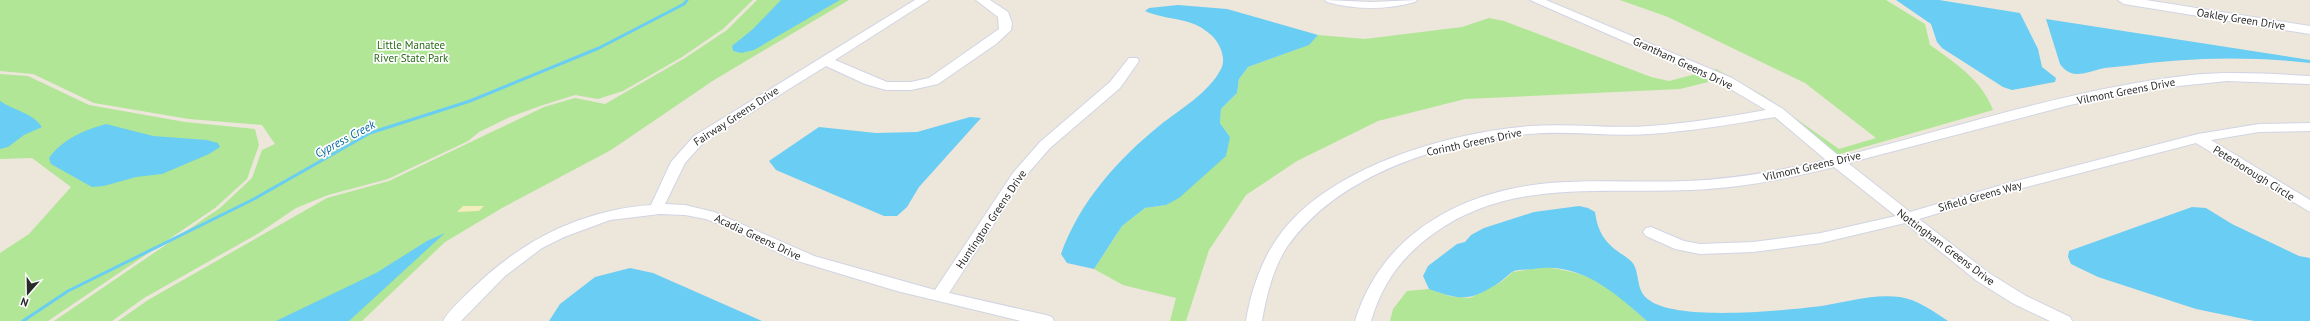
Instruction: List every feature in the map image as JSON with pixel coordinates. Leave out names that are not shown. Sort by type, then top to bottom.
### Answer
[{"type":"street","name":"Fairway Greens Drive","points":[[656,210],[672,172],[691,146],[709,132],[923,0]]},
{"type":"street","points":[[824,60],[870,81],[886,86],[911,86],[933,81],[992,41],[1005,30],[1006,23],[1004,15],[982,0]]},
{"type":"street","points":[[1331,0],[1365,5],[1389,4],[1411,0]]},
{"type":"street","name":"Grantham Greens Drive","points":[[1536,0],[1720,78],[1778,112],[1836,162]]},
{"type":"street","name":"Oakley Green Drive","points":[[2124,0],[2154,2],[2310,30]]},
{"type":"street","name":"Huntington Greens Drive","points":[[939,296],[1018,176],[1045,145],[1115,85],[1133,61]]},
{"type":"street","name":"Vilmont Greens Drive","points":[[1363,321],[1369,301],[1382,275],[1411,242],[1442,221],[1484,202],[1517,193],[1558,187],[1684,186],[1732,182],[1767,177],[1836,162],[2102,93],[2176,81],[2223,77],[2310,80]]},
{"type":"street","name":"Corinth Greens Drive","points":[[1254,321],[1257,302],[1280,246],[1306,215],[1341,188],[1376,170],[1431,149],[1530,130],[1648,130],[1731,120],[1778,112]]},
{"type":"street","name":"Sifield Greens Way","points":[[1651,232],[1669,241],[1690,248],[1732,248],[1829,237],[1907,218],[2010,187],[2198,138],[2259,128],[2310,127]]},
{"type":"street","name":"Peterborough Circle","points":[[2198,138],[2310,207]]},
{"type":"street","name":"Nottingham Greens Drive","points":[[1836,162],[1983,277],[2020,300],[2064,321]]},
{"type":"street","name":"Acadia Greens Drive","points":[[451,321],[503,270],[545,240],[590,221],[624,213],[656,210],[690,211],[711,215],[800,258],[939,296],[1046,321]]},
{"type":"green space","name":"Little Manatee River State Park","points":[[0,0],[753,0],[723,29],[682,57],[623,91],[598,99],[575,95],[543,105],[510,117],[479,132],[468,141],[388,179],[328,195],[296,208],[259,233],[144,298],[112,321],[54,321],[220,208],[252,178],[262,150],[275,144],[262,125],[189,119],[94,103],[33,74],[0,71]]},
{"type":"green space","points":[[757,0],[849,0],[714,80],[611,150],[502,208],[445,242],[362,321],[118,321],[148,300],[327,198],[389,181],[544,107],[575,98],[605,104],[685,58],[727,30]]},
{"type":"green space","points":[[1620,0],[1886,0],[1925,24],[1930,45],[1967,73],[1975,81],[1988,99],[1993,110],[1826,158],[1759,106],[1716,80],[1680,89],[1465,99],[1378,121],[1297,161],[1246,195],[1209,250],[1186,321],[1170,321],[1176,298],[1123,285],[1094,269],[1122,226],[1145,208],[1166,205],[1230,137],[1220,123],[1221,109],[1237,93],[1239,79],[1248,67],[1308,45],[1318,35],[1365,39],[1462,27],[1489,18],[1504,21],[1651,77],[1669,81],[1716,69],[1764,96],[1839,149],[1876,138],[1805,83],[1668,17]]},
{"type":"green space","points":[[0,74],[28,76],[89,105],[185,122],[255,129],[259,145],[247,179],[215,208],[48,321],[0,321],[0,253],[29,234],[71,187],[32,158],[0,159]]},
{"type":"green space","points":[[1544,267],[1577,273],[1590,278],[1623,299],[1647,321],[1390,321],[1393,309],[1407,291],[1429,289],[1449,296],[1470,298],[1501,282],[1513,272]]},
{"type":"sand","points":[[463,206],[484,206],[479,211],[457,212]]},
{"type":"water","points":[[781,0],[840,0],[754,50],[741,53],[733,51],[732,46],[753,29]]},
{"type":"water","points":[[1896,0],[1939,0],[2020,13],[2038,49],[2042,67],[2056,78],[2055,82],[2012,90],[2003,87],[1942,48],[1937,42],[1931,24]]},
{"type":"water","points":[[1178,5],[1227,9],[1318,35],[1309,45],[1248,67],[1239,79],[1237,93],[1221,109],[1220,123],[1230,137],[1226,156],[1179,198],[1166,205],[1145,208],[1122,226],[1094,269],[1067,263],[1061,254],[1069,235],[1078,217],[1101,184],[1128,153],[1143,139],[1201,94],[1209,86],[1223,65],[1223,55],[1219,45],[1210,34],[1202,28],[1186,21],[1145,11],[1149,8]]},
{"type":"water","points":[[2046,19],[2310,60],[2310,63],[2241,58],[2194,59],[2109,67],[2074,74],[2064,69],[2060,64]]},
{"type":"water","points":[[0,101],[33,118],[42,127],[24,135],[8,147],[0,149]]},
{"type":"water","points":[[970,117],[981,118],[919,187],[907,207],[897,216],[884,216],[776,170],[769,161],[819,127],[876,133],[917,132]]},
{"type":"water","points":[[106,124],[153,136],[207,140],[218,143],[220,147],[209,154],[162,174],[136,177],[104,186],[92,187],[51,164],[49,158],[67,140],[82,132]]},
{"type":"water","points":[[1579,206],[1588,208],[1595,212],[1598,226],[1603,237],[1611,246],[1629,259],[1634,265],[1642,292],[1649,300],[1663,306],[1681,311],[1728,313],[1776,311],[1824,306],[1878,296],[1889,296],[1907,298],[1925,306],[1948,321],[1647,321],[1609,290],[1595,281],[1581,274],[1550,268],[1514,271],[1500,282],[1473,296],[1450,296],[1429,289],[1423,276],[1428,266],[1457,244],[1465,242],[1471,235],[1484,228],[1534,212]]},
{"type":"water","points":[[2192,207],[2206,208],[2232,224],[2299,256],[2310,258],[2310,321],[2254,321],[2196,309],[2098,277],[2071,264],[2068,257],[2069,251]]},
{"type":"water","points":[[445,233],[349,321],[276,321],[376,273],[427,241]]},
{"type":"water","points":[[630,268],[653,273],[762,321],[549,321],[560,304],[595,277]]},
{"type":"waterway","name":"Cypress Creek","points":[[23,321],[68,291],[254,199],[370,133],[470,101],[599,48],[684,4],[687,0]]}]
